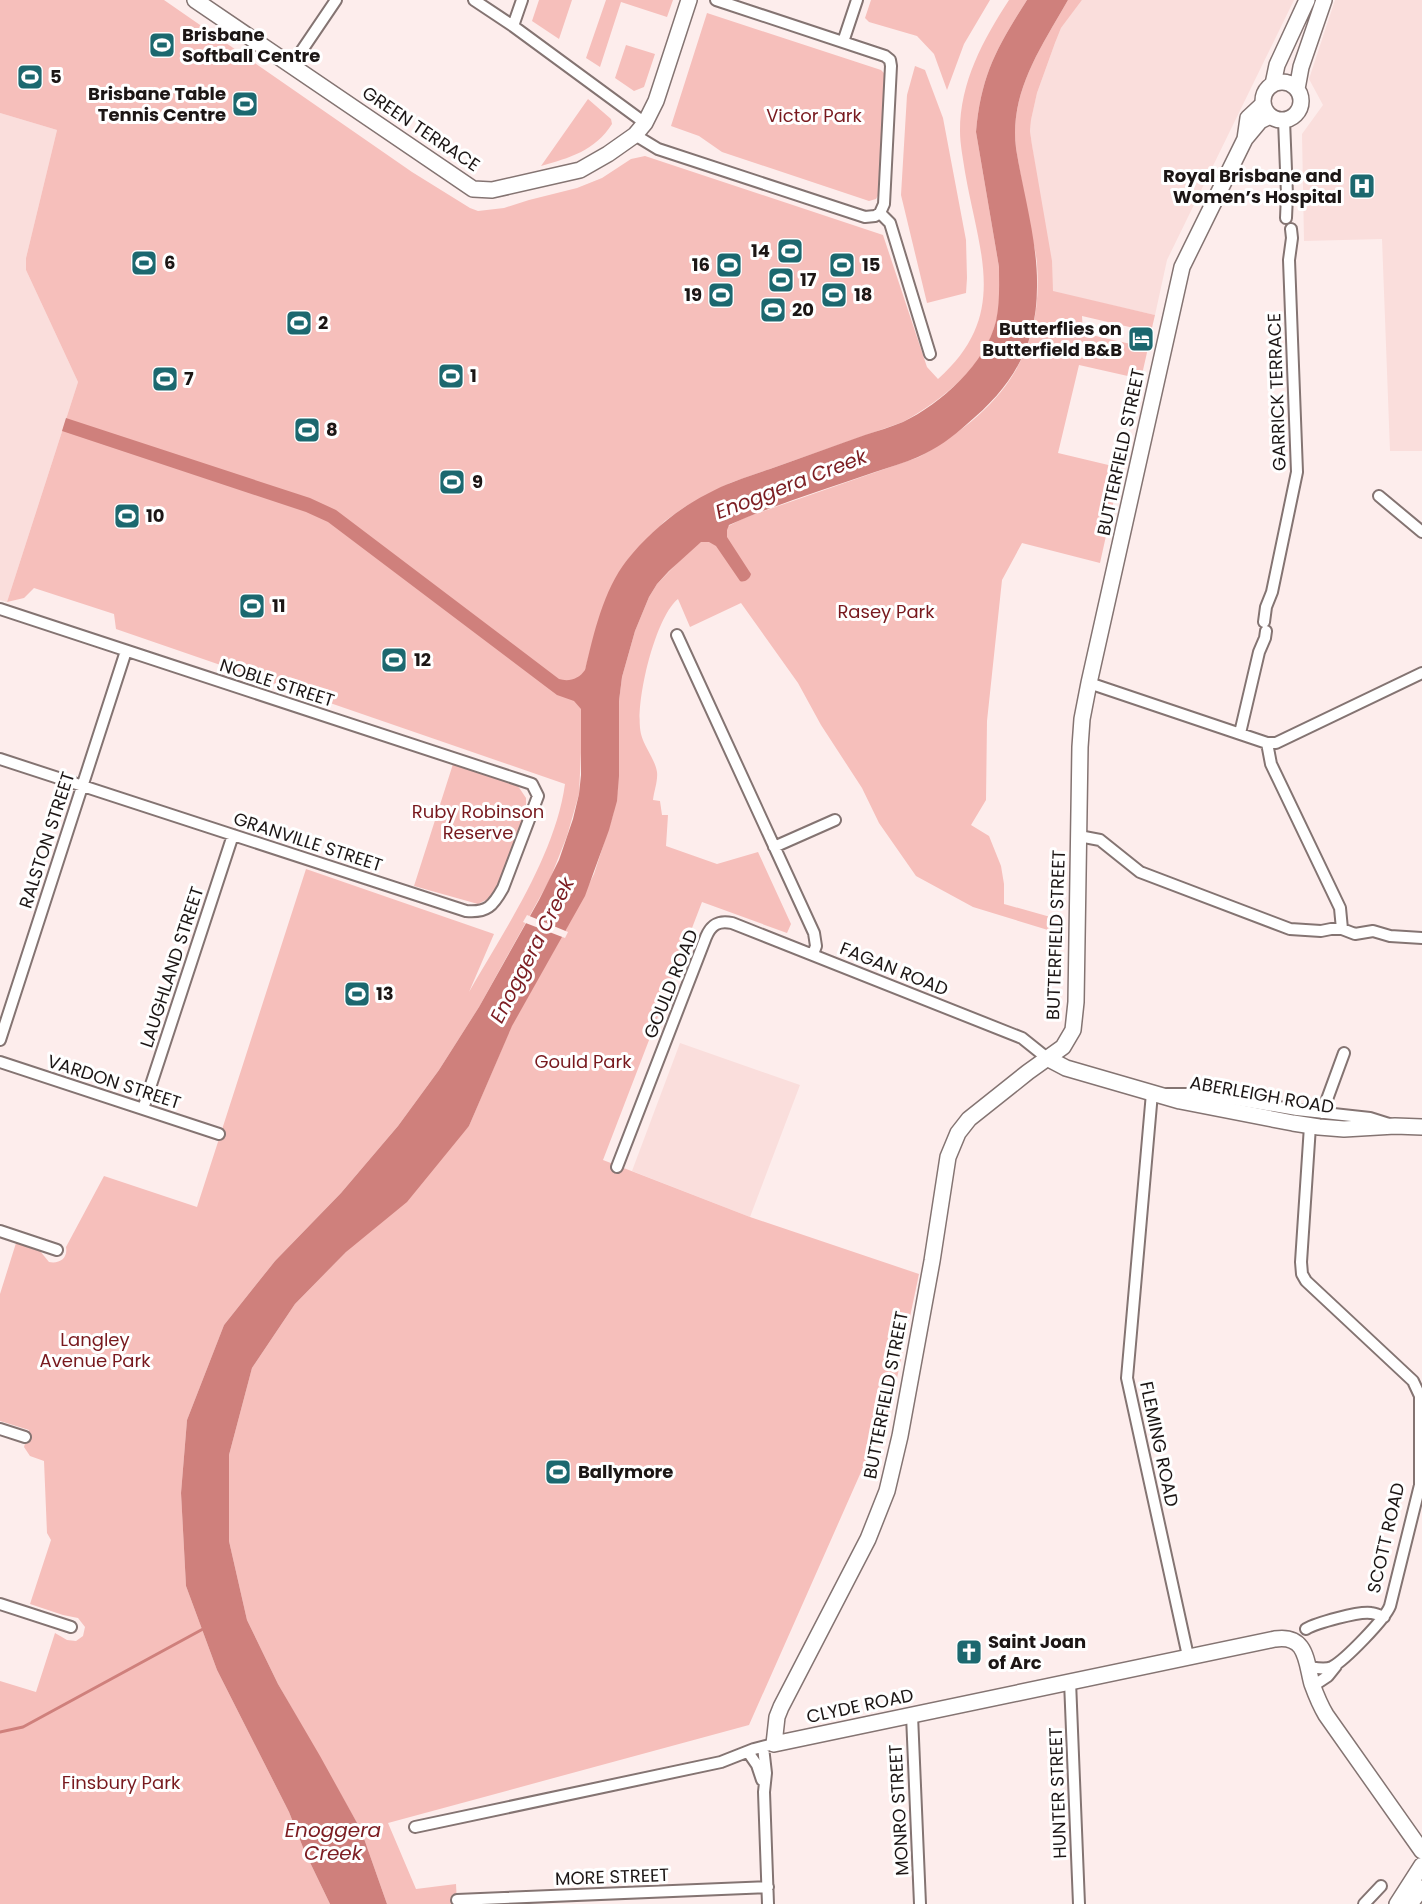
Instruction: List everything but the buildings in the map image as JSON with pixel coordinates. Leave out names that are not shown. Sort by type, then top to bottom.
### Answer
[{"type":"street","name":"GREEN TERRACE","points":[[195,0],[472,189],[492,190],[580,170],[608,154],[640,129]]},
{"type":"street","points":[[292,65],[336,0]]},
{"type":"street","points":[[474,0],[513,26],[640,129],[658,148],[865,217],[880,213],[885,199],[890,60],[885,56],[716,0]]},
{"type":"street","points":[[513,26],[522,0]]},
{"type":"street","points":[[640,129],[656,101],[689,0]]},
{"type":"street","points":[[843,42],[857,0]]},
{"type":"street","points":[[1286,218],[1287,195],[1272,113],[1265,93],[1273,84],[1277,66],[1307,0]]},
{"type":"street","points":[[1272,113],[1293,116],[1299,109],[1301,99],[1297,89],[1301,67],[1324,0]]},
{"type":"street","points":[[1273,84],[1286,82],[1297,89]]},
{"type":"street","name":"BUTTERFIELD STREET","points":[[768,1745],[781,1707],[868,1539],[887,1491],[900,1436],[952,1144],[969,1119],[1063,1047],[1074,1025],[1081,730],[1089,683],[1182,267],[1245,139],[1248,118],[1272,113]]},
{"type":"street","points":[[880,213],[890,223],[930,354]]},
{"type":"street","name":"GARRICK TERRACE","points":[[1240,733],[1258,655],[1266,636],[1264,612],[1272,592],[1297,480],[1289,260],[1291,229]]},
{"type":"street","points":[[1379,496],[1422,532]]},
{"type":"street","name":"NOBLE STREET","points":[[0,609],[532,784],[538,796]]},
{"type":"street","points":[[677,635],[814,933],[816,946],[813,954]]},
{"type":"street","name":"RALSTON STREET","points":[[0,1040],[126,651]]},
{"type":"street","points":[[1089,683],[1266,743],[1281,741],[1422,673]]},
{"type":"street","points":[[1266,743],[1271,764],[1341,908],[1342,929]]},
{"type":"street","name":"GRANVILLE STREET","points":[[0,759],[466,911],[482,911],[492,905],[503,888],[538,796]]},
{"type":"street","points":[[774,847],[835,819]]},
{"type":"street","name":"LAUGHLAND STREET","points":[[143,1109],[233,835]]},
{"type":"street","points":[[1079,836],[1100,840],[1140,872],[1290,929],[1321,931],[1331,928],[1355,934],[1373,931],[1390,936],[1422,938]]},
{"type":"street","name":"FAGAN ROAD","points":[[724,921],[813,954],[1022,1038],[1047,1058]]},
{"type":"street","name":"GOULD ROAD","points":[[617,1167],[706,937],[713,926],[724,921]]},
{"type":"street","points":[[1322,1113],[1344,1053]]},
{"type":"street","name":"ABERLEIGH ROAD","points":[[1047,1058],[1066,1068],[1192,1104],[1310,1126],[1344,1129],[1422,1127]]},
{"type":"street","name":"VARDON STREET","points":[[0,1062],[219,1134]]},
{"type":"street","name":"ABERLEIGH ROAD","points":[[1155,1094],[1198,1093],[1370,1119],[1395,1126]]},
{"type":"street","name":"FLEMING ROAD","points":[[1155,1094],[1128,1378],[1188,1656]]},
{"type":"street","name":"SCOTT ROAD","points":[[1310,1126],[1300,1262],[1302,1274],[1306,1281],[1413,1381],[1420,1396],[1420,1485],[1390,1606],[1384,1617],[1329,1675],[1313,1686]]},
{"type":"street","points":[[0,1231],[57,1250]]},
{"type":"street","points":[[0,1429],[25,1437]]},
{"type":"street","points":[[0,1604],[71,1627]]},
{"type":"street","points":[[1306,1629],[1316,1624],[1365,1613],[1374,1613],[1384,1617]]},
{"type":"street","name":"CLYDE ROAD","points":[[415,1827],[712,1765],[768,1745],[1283,1638],[1297,1644],[1303,1650],[1307,1662]]},
{"type":"street","points":[[1307,1662],[1326,1668],[1338,1663]]},
{"type":"street","points":[[1307,1662],[1313,1686],[1326,1715],[1422,1851]]},
{"type":"street","name":"HUNTER STREET","points":[[1070,1681],[1079,1904]]},
{"type":"street","name":"MONRO STREET","points":[[912,1715],[920,1904]]},
{"type":"street","points":[[768,1745],[764,1792],[768,1904]]},
{"type":"street","points":[[748,1752],[759,1769],[764,1792]]},
{"type":"street","points":[[1397,1904],[1422,1865]]},
{"type":"street","points":[[1364,1904],[1381,1886]]},
{"type":"street","name":"MORE STREET","points":[[457,1900],[768,1887]]},
{"type":"street","points":[[1410,1904],[1422,1888]]},
{"type":"shaded area","points":[[1082,0],[1294,0],[1167,260],[1155,315],[1053,292],[1030,131],[1031,120],[1037,93],[1061,28]]},
{"type":"shaded area","name":"Royal Brisbane and Women’s Hospital","points":[[1335,0],[1422,0],[1422,451],[1390,451],[1382,239],[1304,241],[1302,134],[1323,105],[1309,79]]},
{"type":"shaded area","points":[[0,113],[57,130],[26,258],[26,270],[78,382],[7,602],[0,600]]},
{"type":"shaded area","points":[[680,1043],[800,1085],[750,1217],[632,1171]]},
{"type":"green space","points":[[0,0],[164,0],[412,172],[478,211],[504,208],[577,188],[602,178],[631,159],[645,156],[883,235],[927,367],[938,379],[960,355],[975,331],[982,307],[984,282],[982,256],[960,141],[964,95],[982,46],[1009,0],[1027,0],[992,62],[978,112],[976,132],[999,267],[999,308],[990,339],[982,354],[960,381],[932,404],[903,422],[730,483],[686,506],[665,521],[627,560],[599,619],[585,670],[579,794],[567,836],[550,879],[479,1007],[439,1070],[398,1126],[341,1193],[275,1261],[224,1325],[187,1420],[181,1493],[186,1586],[217,1670],[289,1812],[330,1904],[0,1904],[0,1681],[36,1692],[55,1633],[67,1640],[76,1641],[83,1636],[85,1627],[78,1618],[30,1604],[51,1540],[47,1533],[44,1461],[30,1456],[24,1447],[29,1430],[0,1421],[0,1294],[16,1243],[40,1251],[49,1262],[57,1262],[64,1257],[66,1247],[104,1176],[197,1207],[306,869],[494,934],[469,992],[513,917],[540,865],[551,838],[565,784],[116,629],[114,614],[34,588],[24,598],[7,602],[78,382],[26,270],[26,258],[57,130],[0,113]]},
{"type":"green space","points":[[539,0],[572,0],[559,39],[532,21]]},
{"type":"green space","points":[[606,0],[673,0],[667,17],[621,2],[600,67],[586,58]]},
{"type":"green space","points":[[871,0],[990,0],[964,44],[947,90],[934,54],[917,36],[869,22],[865,18]]},
{"type":"green space","name":"Ballymore","points":[[1068,0],[1082,0],[1061,28],[1055,43],[1037,93],[1030,131],[1052,261],[1053,291],[1155,315],[1151,332],[1082,316],[1083,333],[1148,348],[1141,379],[1079,365],[1058,453],[1121,468],[1100,563],[1022,543],[1002,580],[987,721],[986,800],[971,825],[989,836],[1001,866],[1004,904],[1061,920],[1061,934],[973,907],[916,876],[879,823],[862,788],[821,725],[798,683],[741,603],[690,627],[678,599],[670,609],[654,642],[644,683],[640,721],[642,739],[657,772],[653,800],[660,801],[662,815],[668,815],[666,846],[717,864],[758,852],[791,924],[787,933],[702,902],[603,1160],[750,1217],[919,1274],[892,1402],[749,1725],[388,1823],[416,1889],[456,1884],[457,1904],[387,1904],[361,1830],[278,1684],[247,1620],[229,1541],[229,1455],[252,1368],[295,1304],[469,1126],[512,1025],[594,874],[613,815],[618,788],[619,701],[622,677],[635,631],[657,584],[690,550],[707,537],[744,518],[919,457],[947,440],[971,421],[1010,380],[1023,355],[1032,328],[1037,298],[1036,259],[1016,148],[1015,127],[1023,89],[1030,70]]},
{"type":"green space","name":"Victor Park","points":[[707,13],[881,70],[887,76],[879,194],[876,199],[869,201],[722,152],[699,136],[671,126]]},
{"type":"green space","points":[[626,45],[655,54],[644,87],[634,91],[615,78]]},
{"type":"green space","points":[[915,66],[925,70],[943,118],[966,240],[966,293],[927,303],[901,195],[907,95]]},
{"type":"green space","points":[[588,99],[611,119],[612,124],[598,141],[581,152],[541,166]]},
{"type":"green space","name":"Ruby Robinson Reserve","points":[[453,764],[518,786],[526,798],[526,811],[496,890],[492,897],[478,904],[414,886]]},
{"type":"water","name":"Enoggera Creek","points":[[1027,0],[1068,0],[1030,70],[1018,108],[1015,127],[1016,148],[1033,235],[1037,270],[1036,308],[1027,347],[1019,364],[1009,380],[983,410],[956,434],[931,450],[918,457],[783,503],[729,525],[727,537],[751,574],[747,580],[740,581],[716,546],[709,542],[701,542],[657,584],[635,631],[622,677],[619,701],[617,801],[609,830],[585,896],[512,1026],[469,1126],[407,1202],[346,1252],[295,1304],[252,1368],[229,1455],[229,1541],[247,1620],[278,1684],[361,1830],[387,1904],[330,1904],[289,1812],[217,1670],[186,1586],[181,1493],[187,1420],[224,1325],[275,1261],[341,1193],[398,1126],[439,1070],[479,1007],[539,900],[559,860],[579,794],[581,709],[574,701],[557,695],[328,522],[306,512],[62,431],[66,418],[310,498],[336,510],[559,679],[577,678],[585,670],[600,613],[619,572],[635,550],[664,523],[696,500],[730,483],[903,422],[932,405],[946,393],[972,367],[983,352],[996,321],[999,301],[999,267],[976,132],[978,112],[992,62]]},
{"type":"pier","points":[[527,915],[568,932],[565,938],[523,922]]},
{"type":"waterway","points":[[0,1732],[23,1727],[203,1629]]},
{"type":"place","name":"Brisbane Softball Centre","points":[[162,45]]},
{"type":"place","name":"5","points":[[30,77]]},
{"type":"place","name":"Brisbane Table Tennis Centre","points":[[245,104]]},
{"type":"place","name":"Royal Brisbane and Women’s Hospital","points":[[1362,186]]},
{"type":"place","name":"14","points":[[790,251]]},
{"type":"place","name":"6","points":[[144,263]]},
{"type":"place","name":"16","points":[[729,265]]},
{"type":"place","name":"15","points":[[842,265]]},
{"type":"place","name":"17","points":[[781,280]]},
{"type":"place","name":"19","points":[[721,295]]},
{"type":"place","name":"18","points":[[834,295]]},
{"type":"place","name":"20","points":[[773,310]]},
{"type":"place","name":"2","points":[[299,323]]},
{"type":"place","name":"Butterflies on Butterfield B&B","points":[[1141,339]]},
{"type":"place","name":"1","points":[[451,376]]},
{"type":"place","name":"7","points":[[165,379]]},
{"type":"place","name":"8","points":[[307,430]]},
{"type":"place","name":"9","points":[[452,482]]},
{"type":"place","name":"10","points":[[127,516]]},
{"type":"place","name":"11","points":[[252,606]]},
{"type":"place","name":"12","points":[[394,660]]},
{"type":"place","name":"13","points":[[357,994]]},
{"type":"place","name":"Ballymore","points":[[558,1472]]},
{"type":"place","name":"Saint Joan of Arc","points":[[969,1652]]},
{"type":"park label","name":"Rasey Park","points":[[886,612]]},
{"type":"park label","name":"Gould Park","points":[[583,1062]]},
{"type":"park label","name":"Langley Avenue Park","points":[[95,1350]]},
{"type":"park label","name":"Finsbury Park","points":[[121,1783]]}]
